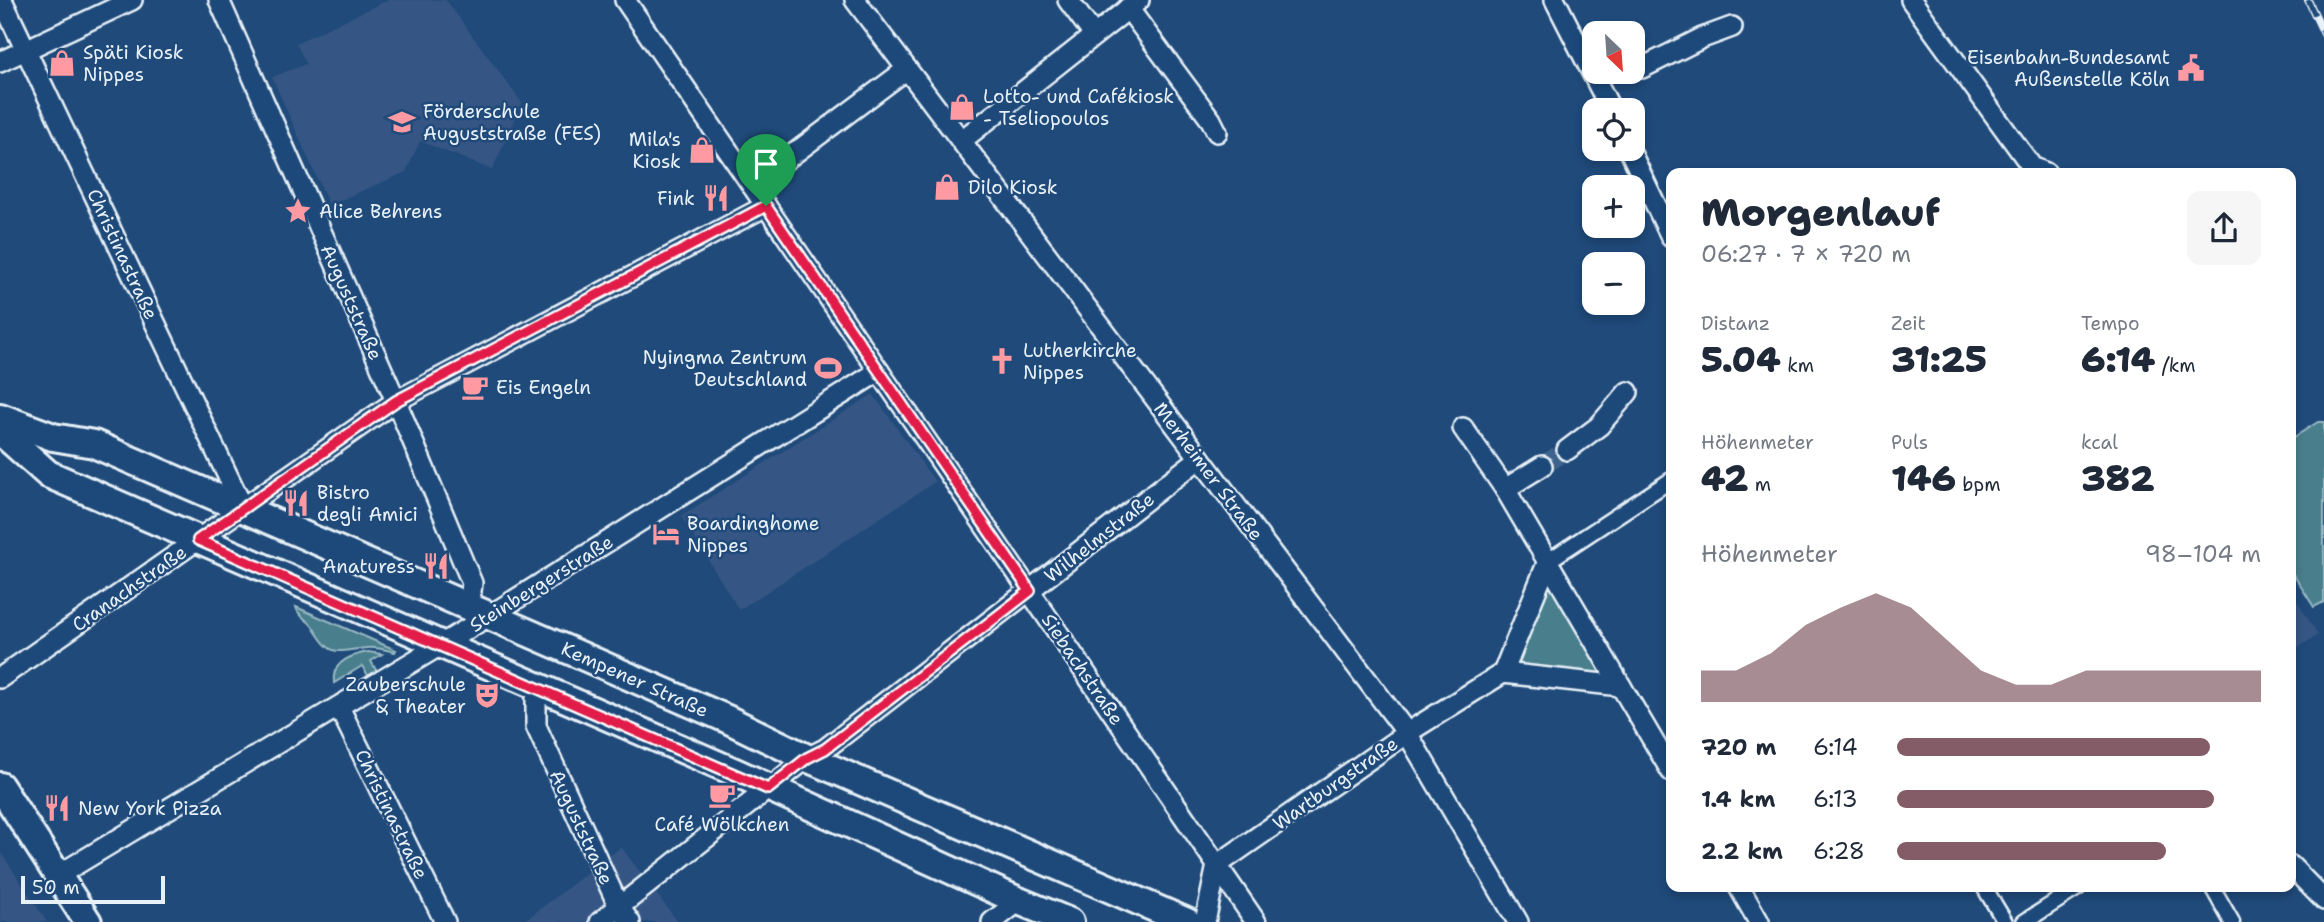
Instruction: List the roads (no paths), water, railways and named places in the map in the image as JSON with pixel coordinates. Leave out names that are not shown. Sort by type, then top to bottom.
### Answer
[{"type":"main road","name":"Kempener Straße","points":[[0,417],[53,437],[94,443],[727,719],[807,758],[1187,922]]},
{"type":"main road","points":[[0,430],[48,474],[540,690],[728,769],[1070,922]]},
{"type":"main road","points":[[67,482],[63,464],[81,441]]},
{"type":"main road","points":[[0,786],[88,922]]},
{"type":"street","name":"Christinastraße","points":[[2,0],[243,508]]},
{"type":"street","points":[[0,62],[132,0]]},
{"type":"street","name":"Auguststraße","points":[[219,0],[396,401],[472,583],[479,611]]},
{"type":"street","name":"Siebachstraße","points":[[625,0],[1256,922]]},
{"type":"street","name":"Merheimer Straße","points":[[855,0],[1407,733],[1518,922]]},
{"type":"street","points":[[1068,0],[1094,35]]},
{"type":"street","points":[[1555,0],[1582,45]]},
{"type":"street","points":[[1911,0],[2034,168]]},
{"type":"street","points":[[961,141],[1134,4],[1217,132]]},
{"type":"street","points":[[1645,66],[1702,38],[1732,27]]},
{"type":"street","points":[[752,185],[907,69]]},
{"type":"street","points":[[1635,161],[1666,227]]},
{"type":"street","name":"Cranachstraße","points":[[0,678],[396,401],[766,206]]},
{"type":"street","name":"Steinbergerstraße","points":[[57,876],[440,645],[479,611],[879,371]]},
{"type":"street","points":[[1567,450],[1599,426],[1628,392]]},
{"type":"street","points":[[1463,428],[1505,489],[1666,762]]},
{"type":"street","name":"Wilhelmstraße","points":[[600,922],[624,914],[807,758],[825,749],[1200,458]]},
{"type":"street","points":[[1505,489],[1542,466]]},
{"type":"street","points":[[1621,686],[1503,673],[1548,561],[1666,483]]},
{"type":"street","name":"Wartburgstraße","points":[[1217,865],[1407,733],[1503,673]]},
{"type":"street","name":"Auguststraße","points":[[540,690],[536,699],[536,726],[624,914]]},
{"type":"street","name":"Christinastraße","points":[[338,707],[445,922]]},
{"type":"street","points":[[1205,922],[1217,865]]},
{"type":"street","points":[[2296,871],[2324,900]]},
{"type":"street","points":[[1742,892],[1759,922]]},
{"type":"street","points":[[1987,892],[2005,922]]},
{"type":"street","points":[[2024,922],[2071,892]]},
{"type":"street","points":[[2215,892],[2232,922]]},
{"type":"street","points":[[992,922],[1019,901]]},
{"type":"tunnel","points":[[1542,466],[1567,450]]},
{"type":"railway","points":[[2308,0],[2324,34]]},
{"type":"place","name":"Späti Kiosk Nippes","points":[[62,63]]},
{"type":"place","name":"Eisenbahn-Bundesamt Außenstelle Köln","points":[[2191,68]]},
{"type":"place","name":"Lotto- und Cafékiosk - Tseliopoulos","points":[[962,107]]},
{"type":"place","name":"Förderschule Auguststraße (FES)","points":[[402,122]]},
{"type":"place","name":"Mila's Kiosk","points":[[702,150]]},
{"type":"place","name":"Dilo Kiosk","points":[[947,187]]},
{"type":"place","name":"Fink","points":[[716,198]]},
{"type":"place","name":"Alice Behrens","points":[[298,211]]},
{"type":"place","name":"Lutherkirche Nippes","points":[[1002,361]]},
{"type":"place","name":"Nyingma Zentrum Deutschland","points":[[828,368]]},
{"type":"place","name":"Eis Engeln","points":[[475,387]]},
{"type":"place","name":"Bistro degli Amici","points":[[296,503]]},
{"type":"place","name":"Boardinghome Nippes","points":[[666,534]]},
{"type":"place","name":"Anaturess","points":[[436,566]]},
{"type":"place","name":"Zauberschule & Theater","points":[[487,695]]},
{"type":"place","name":"Café Wölkchen","points":[[722,795]]},
{"type":"place","name":"New York Pizza","points":[[57,808]]}]
